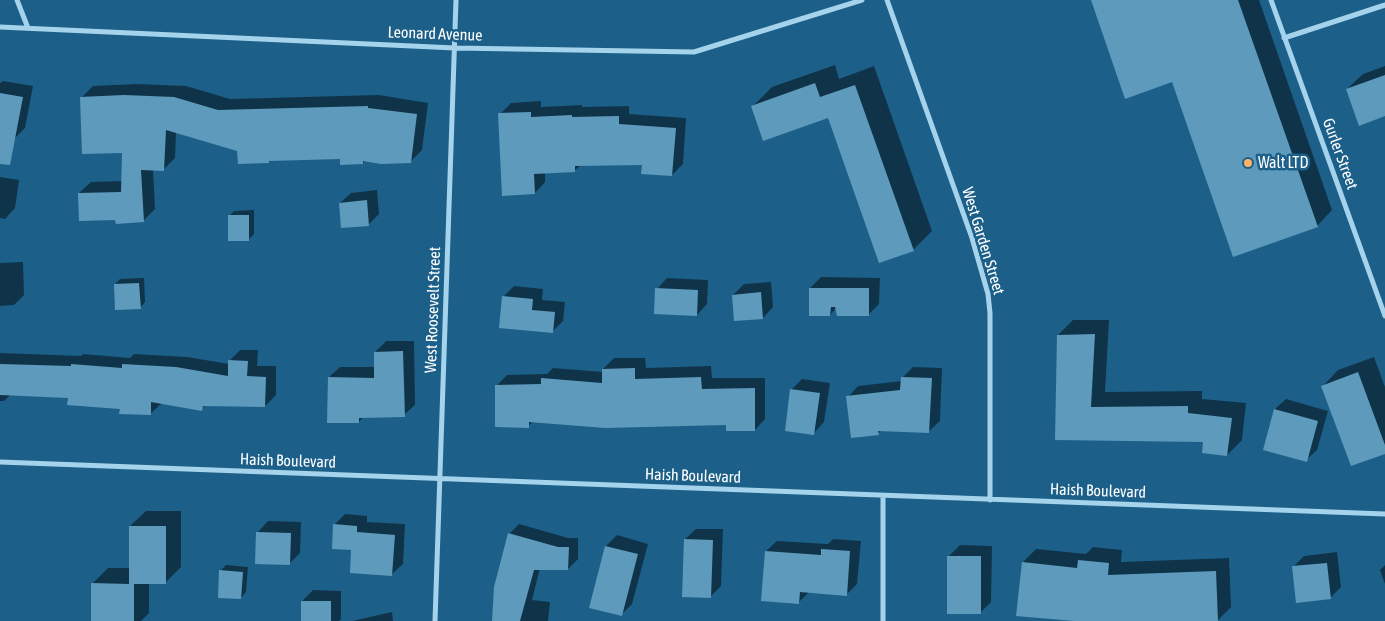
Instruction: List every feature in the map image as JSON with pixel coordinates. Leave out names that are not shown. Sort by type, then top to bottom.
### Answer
[{"type":"street","points":[[17,0],[28,28]]},
{"type":"street","name":"West Roosevelt Street","points":[[435,621],[456,0]]},
{"type":"street","name":"Leonard Avenue","points":[[0,27],[455,48],[694,52],[862,0]]},
{"type":"street","name":"West Garden Street","points":[[887,0],[972,238],[988,294],[990,313],[990,500]]},
{"type":"street","name":"Gurler Street","points":[[1271,0],[1385,316]]},
{"type":"street","points":[[1284,38],[1385,5]]},
{"type":"street","name":"Haish Boulevard","points":[[0,462],[1385,514]]},
{"type":"street","points":[[883,496],[883,621]]},
{"type":"building","name":"Walt LTD","points":[[1091,0],[1238,0],[1318,227],[1233,257],[1172,82],[1125,99]]},
{"type":"building","points":[[1385,75],[1385,116],[1359,126],[1346,89]]},
{"type":"building","points":[[815,83],[820,97],[855,85],[914,251],[879,263],[828,118],[763,141],[751,106]]},
{"type":"building","points":[[0,93],[23,97],[10,165],[0,164]]},
{"type":"building","points":[[124,95],[174,97],[218,110],[368,106],[368,108],[417,114],[411,163],[381,164],[363,161],[363,164],[340,165],[340,159],[238,164],[237,151],[166,130],[164,171],[141,170],[144,222],[116,224],[115,220],[79,221],[78,193],[121,192],[122,153],[82,154],[80,97]]},
{"type":"building","points":[[531,112],[531,117],[572,115],[572,117],[619,116],[619,124],[676,128],[672,176],[641,174],[642,165],[575,166],[575,172],[534,174],[535,194],[502,196],[498,113]]},
{"type":"building","points":[[367,200],[369,226],[341,228],[339,203]]},
{"type":"building","points":[[228,215],[249,215],[249,241],[228,241]]},
{"type":"building","points":[[139,283],[141,309],[115,310],[114,284]]},
{"type":"building","points":[[655,288],[698,290],[697,316],[654,314]]},
{"type":"building","points":[[809,288],[869,288],[869,316],[837,316],[835,307],[831,307],[830,316],[809,316]]},
{"type":"building","points":[[761,292],[763,319],[734,321],[732,295]]},
{"type":"building","points":[[502,296],[533,299],[532,310],[555,312],[553,333],[499,328]]},
{"type":"building","points":[[1095,334],[1091,407],[1188,406],[1188,413],[1232,418],[1227,456],[1202,453],[1203,442],[1055,440],[1057,335]]},
{"type":"building","points":[[403,351],[405,417],[359,418],[359,423],[327,423],[328,377],[374,378],[374,352]]},
{"type":"building","points":[[228,360],[248,361],[247,376],[266,377],[265,407],[203,406],[202,411],[151,402],[151,415],[119,414],[120,409],[67,405],[68,398],[0,395],[0,364],[71,366],[71,364],[122,368],[122,364],[176,367],[228,376]]},
{"type":"building","points":[[635,368],[635,379],[701,377],[702,389],[755,388],[755,431],[726,431],[726,425],[605,428],[529,422],[529,428],[495,427],[495,385],[541,384],[541,378],[602,383],[602,369]]},
{"type":"building","points":[[1358,372],[1385,445],[1385,454],[1351,466],[1321,386]]},
{"type":"building","points":[[901,377],[932,378],[929,433],[878,431],[879,435],[851,438],[846,396],[900,390]]},
{"type":"building","points":[[790,389],[820,393],[814,435],[785,431]]},
{"type":"building","points":[[1274,409],[1318,421],[1307,462],[1263,450]]},
{"type":"building","points":[[333,524],[357,526],[357,532],[395,535],[392,576],[350,573],[351,550],[332,549]]},
{"type":"building","points":[[129,526],[166,526],[166,584],[134,584],[134,621],[91,621],[91,583],[129,584]]},
{"type":"building","points":[[256,532],[291,533],[290,565],[255,564]]},
{"type":"building","points":[[508,533],[558,547],[569,547],[568,570],[534,570],[520,621],[492,621],[494,587]]},
{"type":"building","points":[[684,539],[713,540],[711,598],[682,597]]},
{"type":"building","points":[[605,546],[638,554],[622,616],[589,608]]},
{"type":"building","points":[[821,549],[850,551],[847,596],[800,592],[799,604],[761,601],[765,551],[821,555]]},
{"type":"building","points":[[947,556],[981,556],[981,614],[947,614]]},
{"type":"building","points":[[1078,560],[1109,563],[1108,575],[1216,571],[1218,621],[1074,621],[1016,616],[1022,562],[1077,568]]},
{"type":"building","points":[[1327,563],[1331,599],[1296,603],[1292,566]]},
{"type":"building","points":[[219,570],[243,572],[241,599],[218,598]]},
{"type":"building","points":[[301,601],[331,601],[331,621],[301,621]]},
{"type":"place","name":"Walt LTD","points":[[1248,163]]}]
